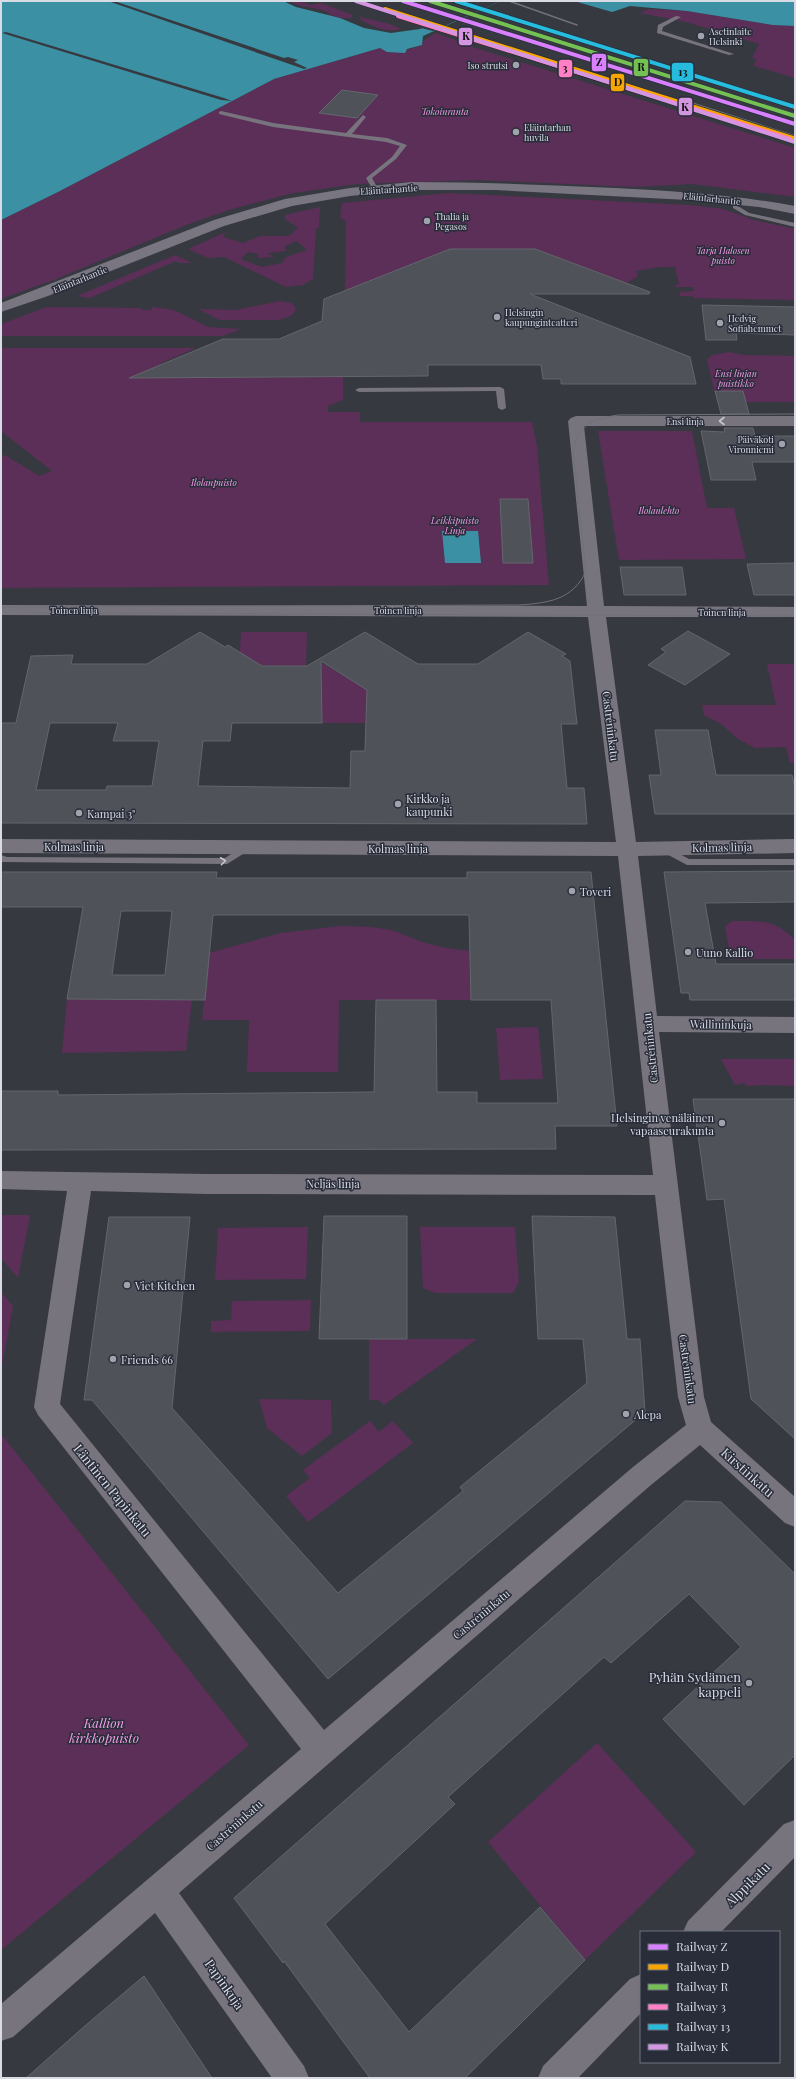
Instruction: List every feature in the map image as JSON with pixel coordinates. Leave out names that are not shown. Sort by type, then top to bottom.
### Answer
[{"type":"main road","name":"Eläintarhantie","points":[[1,308],[43,293],[219,223],[258,210],[325,195],[374,189],[445,185],[496,186],[640,192],[735,200],[795,210]]},
{"type":"street","name":"Ensi linja","points":[[576,421],[795,421]]},
{"type":"street","name":"Castréninkatu","points":[[1,2025],[646,1472],[700,1429],[691,1397],[665,1185],[627,848],[597,612],[592,588],[576,421]]},
{"type":"street","name":"Toinen linja","points":[[1,610],[795,612]]},
{"type":"street","name":"Kolmas linja","points":[[1,846],[665,849],[795,846]]},
{"type":"street","name":"Wallininkuja","points":[[647,1024],[795,1025]]},
{"type":"street","name":"Neljäs linja","points":[[1,1180],[80,1183],[665,1185]]},
{"type":"street","name":"Läntinen Papinkatu","points":[[80,1183],[47,1407],[321,1750]]},
{"type":"street","name":"Kirstinkatu","points":[[700,1429],[795,1514]]},
{"type":"street","name":"Alppikatu","points":[[700,1931],[795,1835]]},
{"type":"street","name":"Papinkuja","points":[[158,1890],[292,2078]]},
{"type":"street","points":[[555,2078],[640,1991]]},
{"type":"lane","points":[[678,17],[660,26],[659,32],[731,54]]},
{"type":"lane","points":[[221,113],[273,125],[406,143],[394,158],[369,178],[374,189]]},
{"type":"lane","points":[[348,135],[363,117]]},
{"type":"lane","points":[[735,200],[735,207],[747,214],[795,225]]},
{"type":"lane","points":[[360,390],[500,389],[502,408]]},
{"type":"lane","points":[[1,858],[5,860],[227,861],[247,847]]},
{"type":"lane","points":[[665,849],[686,862],[795,862]]},
{"type":"green space","points":[[289,1],[299,1],[311,5],[321,3],[353,15],[351,18],[342,18],[330,15],[328,12],[323,10],[298,5]]},
{"type":"green space","points":[[649,9],[687,11],[773,25],[795,26],[795,78],[754,66],[753,65],[757,60],[752,58],[759,44],[686,22],[640,13]]},
{"type":"green space","points":[[360,17],[390,24],[401,29],[381,29],[361,20]]},
{"type":"green space","name":"Tokoinranta","points":[[436,33],[479,49],[795,148],[795,197],[692,184],[635,187],[477,180],[357,184],[293,193],[232,209],[186,225],[56,279],[1,299],[1,220],[58,192],[274,79],[380,48],[390,51],[412,49],[422,45],[423,41]]},
{"type":"green space","name":"Tarja Halosen puisto","points":[[448,193],[690,205],[723,209],[754,220],[795,229],[795,300],[694,298],[692,296],[680,296],[679,292],[694,291],[693,287],[676,287],[675,285],[679,284],[675,267],[660,267],[636,271],[638,276],[627,283],[535,249],[450,249],[345,291],[346,221],[340,218],[342,203]]},
{"type":"green space","points":[[320,207],[319,228],[316,229],[313,279],[303,285],[286,287],[224,257],[208,258],[188,249],[226,232],[223,237],[243,243],[260,236],[289,236],[298,228],[285,219],[285,215]],"holes":[[[297,241],[307,250],[286,257],[282,263],[262,267],[241,259],[248,252],[258,254],[258,258],[274,257],[267,253],[286,251],[285,246]]]},
{"type":"green space","points":[[175,255],[192,263],[180,263],[176,261],[90,298],[77,296]]},
{"type":"green space","points":[[280,301],[292,303],[296,309],[291,315],[278,320],[219,320],[198,309],[235,310]]},
{"type":"green space","points":[[47,307],[142,308],[141,310],[152,310],[152,307],[174,310],[208,327],[241,329],[223,336],[1,336],[1,324]]},
{"type":"green space","name":"Ilolanpuisto","points":[[1,348],[194,348],[161,363],[159,378],[343,377],[343,400],[328,406],[328,412],[360,412],[360,422],[532,422],[537,446],[549,585],[1,588],[1,456],[5,455],[39,476],[52,471],[1,431]]},
{"type":"green space","name":"Ensi linjan puistikko","points":[[729,352],[744,355],[795,356],[795,402],[717,402],[707,360],[712,355]]},
{"type":"green space","name":"Ilolanlehto","points":[[598,431],[692,431],[707,508],[734,508],[746,559],[619,560]]},
{"type":"green space","points":[[241,632],[307,632],[306,666],[239,665]]},
{"type":"green space","points":[[322,663],[367,690],[366,723],[322,723]]},
{"type":"green space","points":[[767,664],[795,664],[795,763],[790,763],[786,747],[755,748],[738,739],[721,724],[704,715],[702,705],[776,705]]},
{"type":"green space","points":[[732,921],[759,921],[780,928],[795,940],[795,959],[731,959],[725,927]]},
{"type":"green space","points":[[341,926],[371,927],[392,930],[422,942],[446,948],[470,951],[471,1000],[339,1000],[338,1072],[247,1072],[249,1020],[202,1020],[209,953],[281,933]]},
{"type":"green space","points":[[67,999],[192,1000],[186,1051],[62,1053]]},
{"type":"green space","points":[[538,1027],[543,1079],[500,1080],[496,1028]]},
{"type":"green space","points":[[721,1059],[795,1059],[795,1086],[746,1086],[744,1083],[735,1085]]},
{"type":"green space","points":[[1,1215],[30,1215],[18,1278],[1,1258]]},
{"type":"green space","points":[[308,1227],[306,1279],[215,1280],[218,1228]]},
{"type":"green space","points":[[420,1227],[515,1227],[519,1282],[513,1293],[435,1293],[423,1288]]},
{"type":"green space","points":[[1,1292],[13,1306],[1,1371]]},
{"type":"green space","points":[[311,1300],[310,1331],[211,1332],[211,1321],[231,1320],[232,1301]]},
{"type":"green space","points":[[369,1339],[477,1339],[384,1405],[379,1400],[369,1400]]},
{"type":"green space","points":[[259,1399],[331,1400],[332,1433],[302,1456],[267,1428]]},
{"type":"green space","points":[[370,1421],[379,1432],[393,1421],[413,1443],[308,1522],[286,1496],[310,1478],[303,1470]]},
{"type":"green space","name":"Kallion kirkkopuisto","points":[[1,1434],[249,1745],[1,1950]]},
{"type":"green space","points":[[597,1743],[696,1852],[585,1960],[488,1842]]},
{"type":"water","points":[[1,1],[283,1],[296,7],[340,18],[364,28],[391,33],[420,29],[482,1],[501,1],[423,36],[422,45],[407,49],[405,53],[387,52],[380,48],[274,79],[58,192],[1,220]]},
{"type":"water","points":[[574,1],[795,1],[795,26],[773,25],[687,11],[630,6],[612,12]]},
{"type":"water","points":[[442,531],[478,531],[481,563],[445,563]]},
{"type":"pier","points":[[108,1],[114,1],[284,58],[288,57],[298,60],[294,62],[307,68],[304,69]]},
{"type":"pier","points":[[482,1],[501,1],[433,31],[421,28]]},
{"type":"pier","points":[[6,32],[232,101],[221,100],[2,33]]},
{"type":"building","points":[[342,90],[378,95],[357,118],[319,113]]},
{"type":"building","points":[[450,249],[535,249],[650,292],[649,294],[530,294],[690,357],[696,384],[561,384],[561,379],[543,379],[541,365],[428,365],[428,376],[129,378],[223,339],[279,339],[322,321],[324,299]]},
{"type":"building","points":[[702,305],[795,307],[795,335],[736,333],[737,340],[706,340]]},
{"type":"building","points":[[715,391],[743,391],[749,414],[721,414]]},
{"type":"building","points":[[724,428],[753,428],[755,436],[795,436],[795,462],[752,462],[756,480],[711,480],[701,431],[725,432]]},
{"type":"building","points":[[500,499],[528,499],[533,563],[503,563]]},
{"type":"building","points":[[795,563],[795,595],[754,595],[747,564]]},
{"type":"building","points":[[620,567],[682,567],[686,595],[624,595]]},
{"type":"building","points":[[688,631],[730,654],[685,685],[648,665],[666,652],[661,649]]},
{"type":"building","points":[[200,632],[225,647],[228,645],[262,666],[307,666],[365,632],[418,664],[478,664],[528,632],[566,654],[562,656],[570,661],[577,724],[561,724],[567,788],[584,788],[587,824],[1,823],[1,723],[16,723],[31,656],[73,655],[71,664],[147,664]],"holes":[[[321,661],[367,690],[365,751],[351,751],[350,788],[198,786],[203,741],[230,741],[232,723],[322,723]],[[50,723],[118,723],[113,741],[159,741],[152,786],[107,786],[106,790],[36,790]]]},
{"type":"building","points":[[655,730],[708,730],[716,775],[792,775],[795,787],[795,814],[655,814],[649,775],[661,775]]},
{"type":"building","points":[[795,871],[795,902],[705,903],[716,964],[795,964],[795,1000],[690,1000],[689,993],[681,993],[664,872]]},
{"type":"building","points":[[1,872],[217,872],[216,878],[467,878],[467,872],[591,872],[617,1126],[555,1126],[556,1149],[1,1150],[1,1091],[58,1091],[58,1095],[374,1092],[376,1000],[436,1000],[437,1092],[477,1092],[477,1103],[558,1103],[551,1000],[471,1000],[469,915],[213,915],[205,1000],[67,999],[83,907],[1,907]],"holes":[[[121,911],[172,911],[165,975],[112,975]]]},
{"type":"building","points":[[693,1099],[795,1099],[795,1439],[751,1399],[724,1199],[707,1200]]},
{"type":"building","points":[[324,1216],[407,1216],[407,1339],[319,1339]]},
{"type":"building","points":[[532,1216],[615,1217],[627,1339],[640,1339],[645,1412],[328,1679],[92,1400],[84,1400],[109,1217],[190,1217],[172,1408],[338,1593],[463,1491],[460,1487],[587,1383],[583,1339],[538,1339]]},
{"type":"building","points":[[685,1501],[721,1502],[795,1574],[795,1755],[744,1805],[663,1719],[741,1647],[689,1594],[611,1663],[604,1657],[448,1797],[455,1804],[325,1924],[409,2032],[540,1907],[585,1960],[465,2078],[370,2078],[284,1961],[283,1963],[234,1898]]},
{"type":"building","points":[[144,1976],[212,2078],[26,2078],[86,2025]]},
{"type":"tram line","points":[[1,607],[519,605],[550,601],[567,594],[581,581],[586,571],[573,450],[575,441],[579,434],[588,424],[602,418],[618,415],[795,414]]},
{"type":"tram line","points":[[31,613],[795,616]]},
{"type":"railway","points":[[435,1],[795,114]]},
{"type":"railway","points":[[509,1],[577,25]]},
{"type":"railway","points":[[689,102],[795,136]]},
{"type":"rail line","name":"K","points":[[356,1],[795,142]]},
{"type":"rail line","name":"Z","points":[[403,1],[795,124]]},
{"type":"rail line","name":"R","points":[[430,1],[795,116]]},
{"type":"rail line","name":"13","points":[[456,1],[795,107]]},
{"type":"rail line","name":"D","points":[[385,9],[793,138]]},
{"type":"rail line","name":"3","points":[[398,16],[790,139]]},
{"type":"place","name":"Asetinlaite Helsinki","points":[[701,36]]},
{"type":"place","name":"Iso strutsi","points":[[516,65]]},
{"type":"place","name":"Eläintarhan huvila","points":[[516,132]]},
{"type":"place","name":"Thalia ja Pegasos","points":[[427,221]]},
{"type":"place","name":"Helsingin kaupunginteatteri","points":[[497,317]]},
{"type":"place","name":"Hedvig Sofiahemmet","points":[[720,323]]},
{"type":"place","name":"Päiväkoti Vironniemi","points":[[782,444]]},
{"type":"place","name":"Kirkko ja kaupunki","points":[[398,804]]},
{"type":"place","name":"Kampai 3\"","points":[[79,813]]},
{"type":"place","name":"Toveri","points":[[572,891]]},
{"type":"place","name":"Uuno Kallio","points":[[688,952]]},
{"type":"place","name":"Helsingin venäläinen vapaaseurakunta","points":[[722,1123]]},
{"type":"place","name":"Viet Kitchen","points":[[127,1285]]},
{"type":"place","name":"Friends 66","points":[[113,1359]]},
{"type":"place","name":"Alepa","points":[[626,1414]]},
{"type":"place","name":"Pyhän Sydämen kappeli","points":[[749,1683]]},
{"type":"park label","name":"Leikkipuisto Linja","points":[[455,526]]}]
